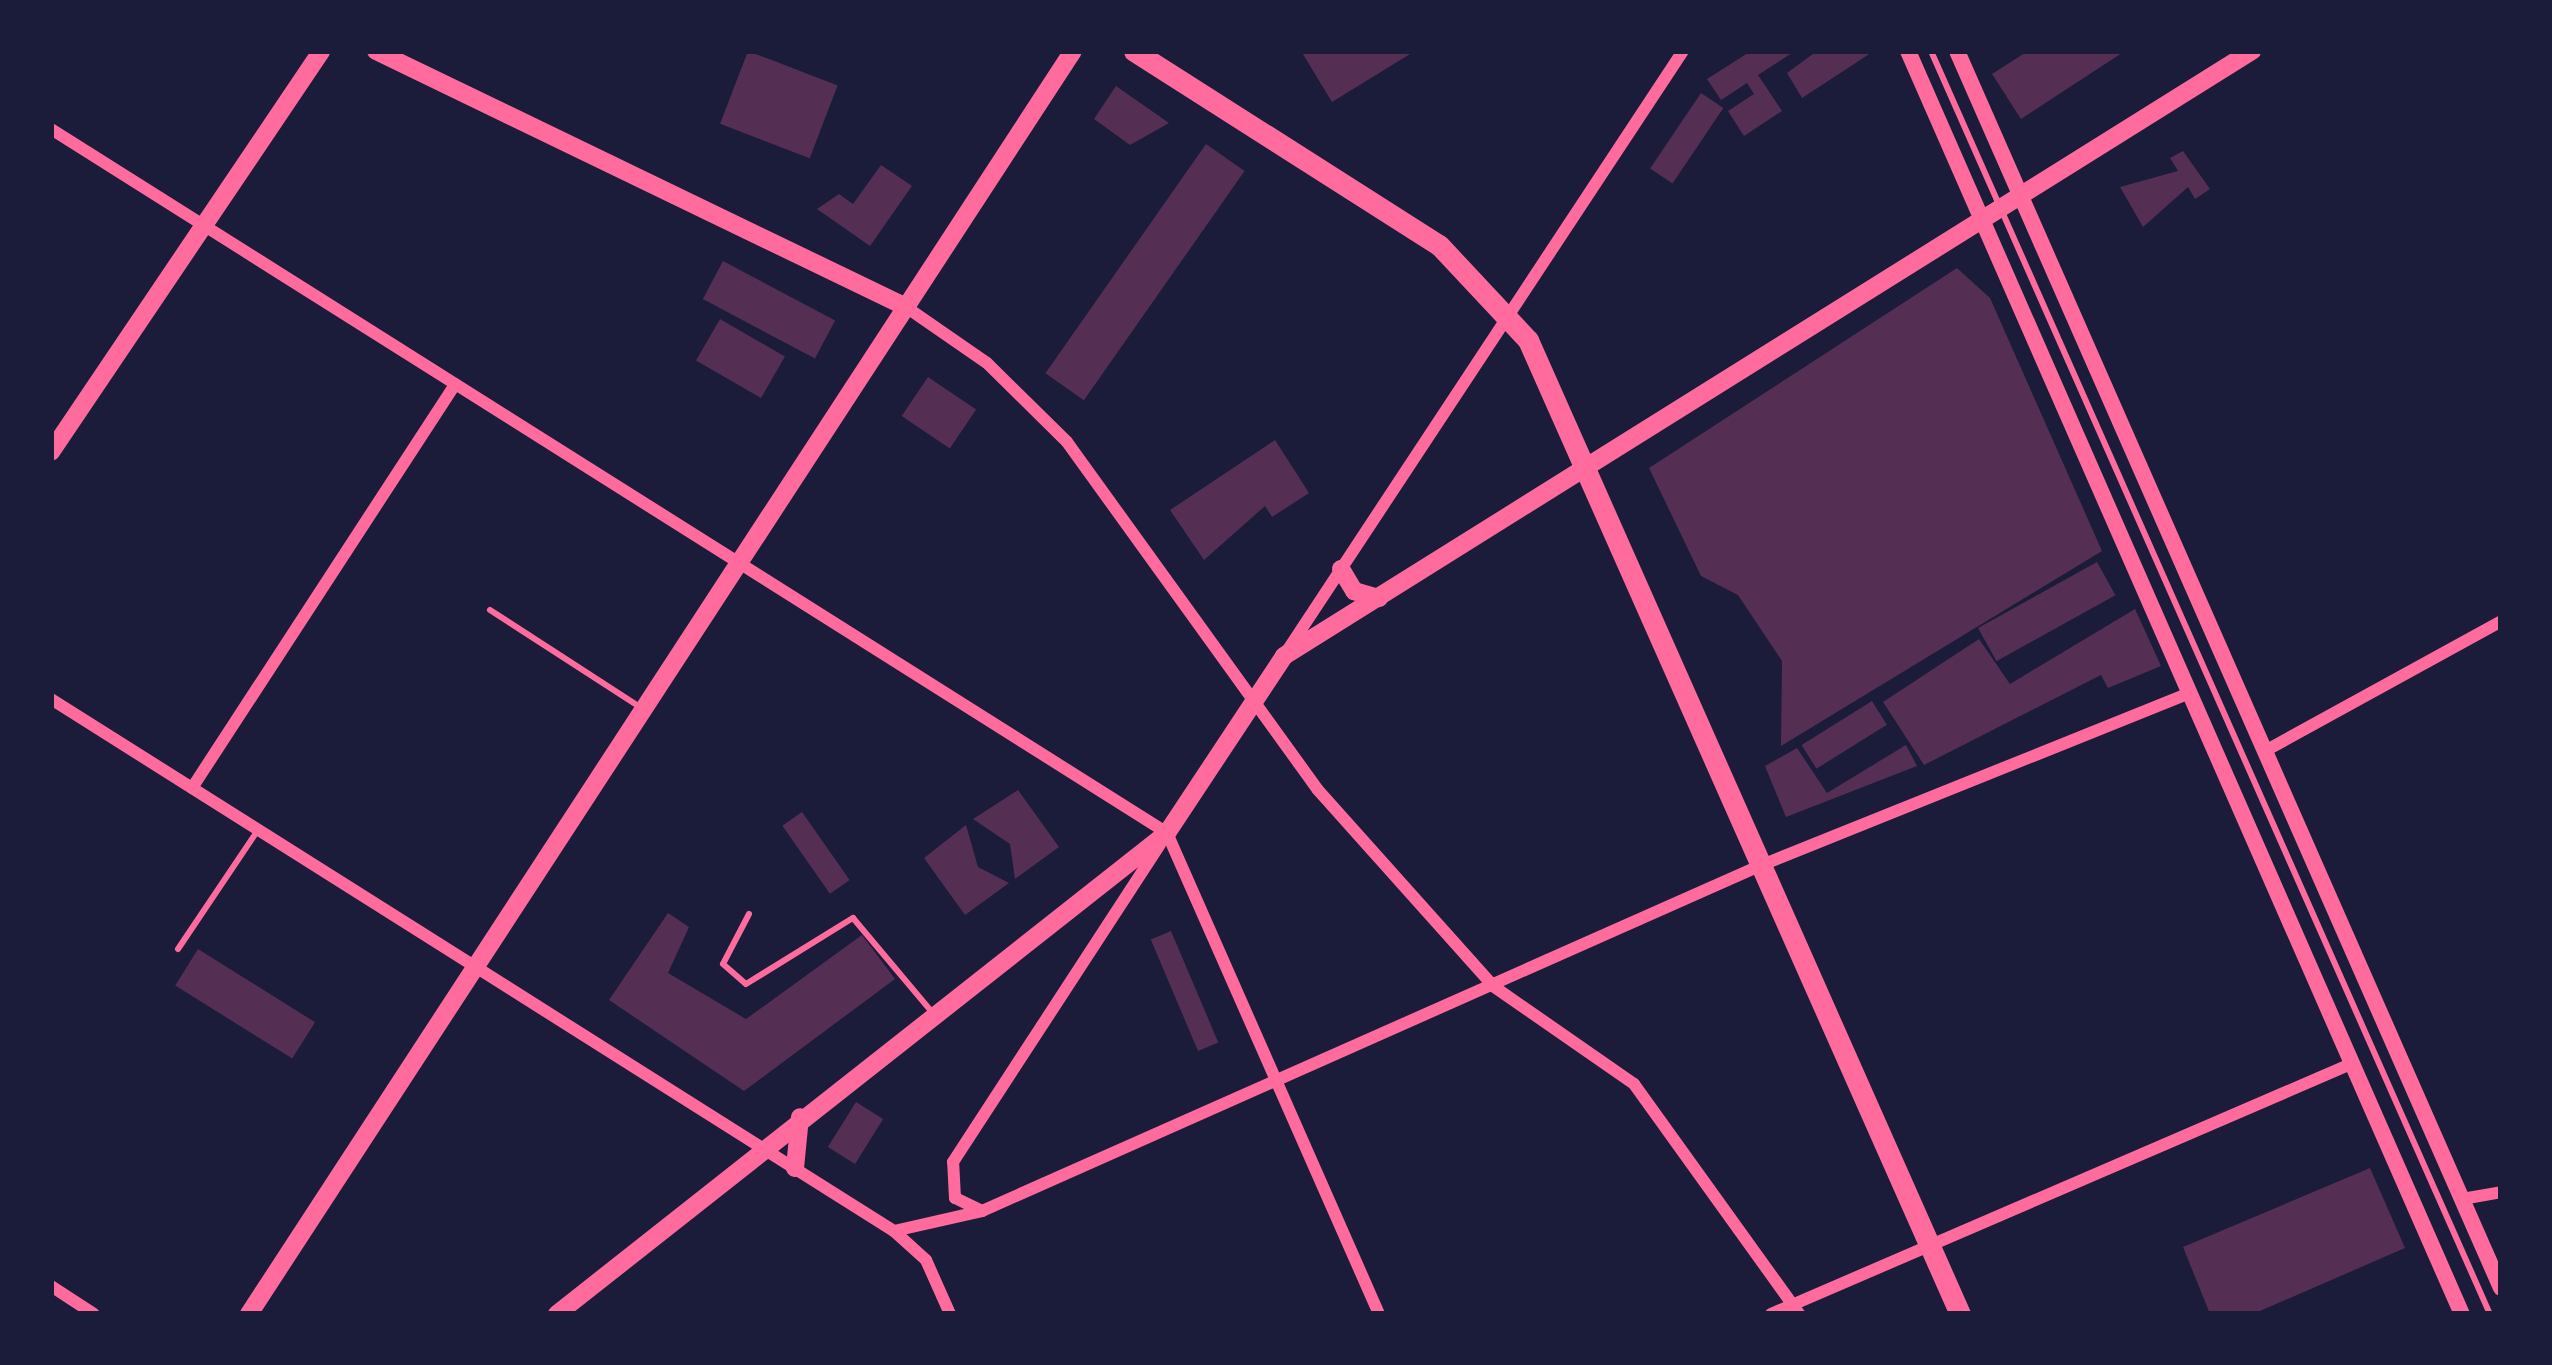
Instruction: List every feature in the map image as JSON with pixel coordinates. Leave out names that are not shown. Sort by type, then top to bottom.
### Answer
[{"type":"main road","points":[[51,452],[321,51]]},
{"type":"main road","points":[[376,51],[906,307]]},
{"type":"main road","points":[[249,1314],[1072,51]]},
{"type":"main road","points":[[1134,51],[1438,245],[1509,314],[1592,466],[1756,867],[1960,1314]]},
{"type":"main road","points":[[557,1314],[806,1108],[1167,833],[1284,656],[2024,200],[2252,51]]},
{"type":"main road","points":[[1341,569],[1354,591],[1379,598]]},
{"type":"main road","points":[[795,1168],[791,1137],[806,1108]]},
{"type":"street","points":[[1284,656],[1683,51]]},
{"type":"street","points":[[1908,51],[2462,1314]]},
{"type":"street","points":[[1957,51],[2501,1288]]},
{"type":"street","points":[[51,129],[1167,833],[1379,1314]]},
{"type":"street","points":[[906,307],[1054,428],[1318,790],[1493,986],[1634,1084],[1796,1309]]},
{"type":"street","points":[[192,788],[455,384]]},
{"type":"street","points":[[2265,751],[2501,621]]},
{"type":"street","points":[[894,1231],[982,1211],[1276,1087],[1756,867],[2189,693]]},
{"type":"street","points":[[51,699],[894,1231],[926,1260],[950,1314]]},
{"type":"street","points":[[982,1211],[955,1198],[953,1162],[1167,833]]},
{"type":"street","points":[[1771,1314],[1796,1309],[1929,1245],[2351,1064]]},
{"type":"street","points":[[2462,1199],[2501,1192]]},
{"type":"street","points":[[51,1286],[94,1314]]},
{"type":"lane","points":[[1930,51],[2490,1314]]},
{"type":"lane","points":[[490,610],[644,709]]},
{"type":"lane","points":[[178,949],[259,830]]},
{"type":"lane","points":[[749,914],[723,964],[746,984],[853,918],[932,1012]]},
{"type":"building","points":[[748,51],[838,85],[810,158],[720,124]]},
{"type":"building","points":[[1301,51],[1415,51],[1332,102]]},
{"type":"building","points":[[1751,51],[1795,51],[1758,75],[1782,111],[1744,136],[1728,111],[1754,94],[1747,83],[1721,100],[1707,79]]},
{"type":"building","points":[[1817,51],[1874,51],[1802,98],[1787,73]]},
{"type":"building","points":[[2028,51],[2125,51],[2021,119],[1992,74]]},
{"type":"building","points":[[1116,86],[1169,123],[1130,145],[1094,119]]},
{"type":"building","points":[[1701,93],[1723,108],[1672,184],[1650,168]]},
{"type":"building","points":[[1206,144],[1245,171],[1084,400],[1045,373]]},
{"type":"building","points":[[2183,151],[2210,189],[2195,199],[2188,187],[2143,227],[2120,187],[2178,171],[2170,158]]},
{"type":"building","points":[[881,165],[912,186],[870,246],[817,209],[839,194],[853,204]]},
{"type":"building","points":[[723,261],[835,321],[815,359],[703,299]]},
{"type":"building","points":[[1957,268],[1990,298],[2102,551],[1781,746],[1782,661],[1738,595],[1701,576],[1649,468]]},
{"type":"building","points":[[720,319],[785,356],[761,398],[696,361]]},
{"type":"building","points":[[928,377],[976,409],[950,448],[902,416]]},
{"type":"building","points":[[1275,440],[1309,493],[1272,517],[1265,506],[1204,560],[1170,510]]},
{"type":"building","points":[[2097,562],[2115,595],[1996,661],[1978,628]]},
{"type":"building","points":[[2135,609],[2161,666],[2108,688],[2101,675],[1924,765],[1883,702],[1979,639],[2010,684]]},
{"type":"building","points":[[1872,701],[1887,725],[1816,769],[1802,745]]},
{"type":"building","points":[[1906,745],[1917,766],[1786,817],[1765,766],[1797,748],[1827,793]]},
{"type":"building","points":[[1018,790],[1059,847],[1015,879],[1010,844],[973,819]]},
{"type":"building","points":[[802,812],[850,880],[830,894],[782,826]]},
{"type":"building","points":[[966,825],[978,867],[1009,883],[965,915],[924,858]]},
{"type":"building","points":[[668,913],[689,927],[668,973],[746,1019],[862,935],[895,979],[744,1091],[609,1000]]},
{"type":"building","points":[[1171,931],[1218,1042],[1198,1051],[1151,940]]},
{"type":"building","points":[[198,949],[315,1022],[292,1059],[175,985]]},
{"type":"building","points":[[856,1102],[883,1119],[855,1164],[828,1147]]},
{"type":"building","points":[[2370,1168],[2405,1248],[2253,1314],[2210,1314],[2183,1247]]}]
